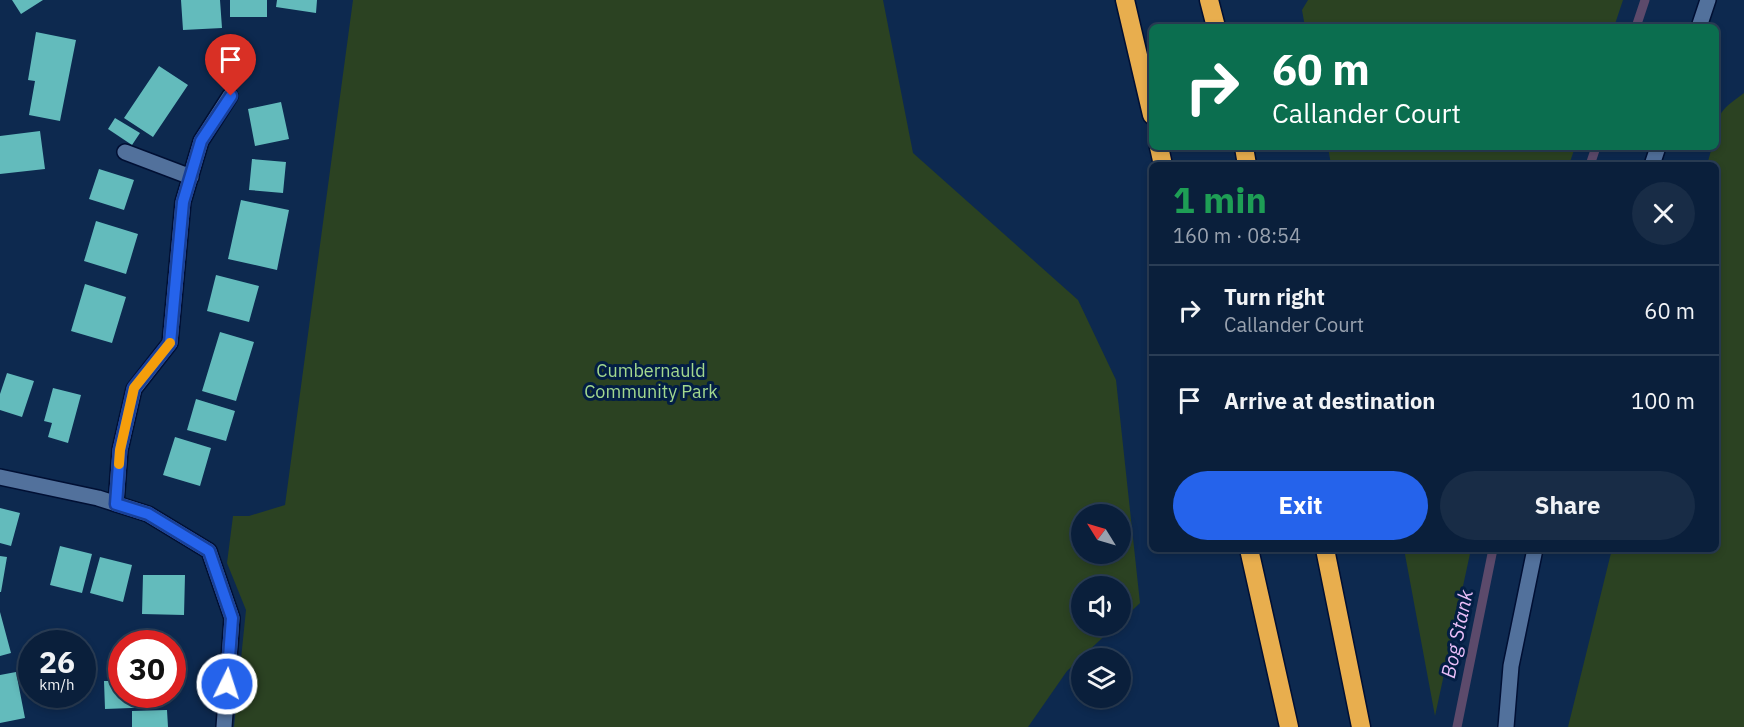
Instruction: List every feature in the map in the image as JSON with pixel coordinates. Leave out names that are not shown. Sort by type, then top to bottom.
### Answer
[{"type":"highway","points":[[1125,0],[1149,102]]},
{"type":"highway","points":[[1209,0],[1215,24]]},
{"type":"highway","points":[[1250,552],[1289,727]]},
{"type":"highway","points":[[1326,552],[1361,727]]},
{"type":"street","points":[[1700,24],[1708,0]]},
{"type":"street","points":[[116,504],[120,450],[134,388],[170,343],[183,202],[190,177],[201,141],[231,96]]},
{"type":"street","points":[[125,152],[190,177]]},
{"type":"street","points":[[0,477],[98,498],[148,514],[209,551],[232,618],[224,727]]},
{"type":"street","points":[[1506,727],[1511,666],[1533,552]]},
{"type":"green space","name":"Cumbernauld Community Park","points":[[353,0],[883,0],[913,153],[1078,300],[1116,380],[1129,504],[1071,504],[1071,564],[1131,564],[1131,519],[1140,603],[1131,612],[1131,576],[1071,576],[1071,636],[1104,636],[1092,648],[1071,648],[1071,667],[1028,727],[234,727],[246,610],[227,563],[233,516],[249,516],[285,505]]},
{"type":"green space","points":[[1308,0],[1623,0],[1615,24],[1304,24],[1302,10]]},
{"type":"green space","points":[[1744,93],[1744,727],[1568,727],[1611,552],[1719,552],[1719,162],[1708,162],[1711,150],[1719,150],[1719,118],[1729,105]]},
{"type":"green space","points":[[1328,150],[1574,150],[1570,162],[1330,162]]},
{"type":"green space","points":[[1405,552],[1470,552],[1435,716]]},
{"type":"building","points":[[12,0],[43,0],[21,14]]},
{"type":"building","points":[[181,0],[220,0],[222,28],[183,30]]},
{"type":"building","points":[[230,0],[267,0],[267,17],[230,17]]},
{"type":"building","points":[[277,0],[317,0],[316,13],[276,7]]},
{"type":"building","points":[[36,32],[76,40],[60,121],[29,115],[35,81],[28,80]]},
{"type":"building","points":[[159,66],[188,85],[153,137],[124,118]]},
{"type":"building","points":[[281,102],[289,139],[255,146],[248,109]]},
{"type":"building","points":[[115,118],[140,133],[132,145],[108,129]]},
{"type":"building","points":[[40,131],[45,169],[0,174],[0,136]]},
{"type":"building","points":[[252,159],[286,162],[283,193],[249,190]]},
{"type":"building","points":[[99,169],[134,180],[124,210],[89,199]]},
{"type":"building","points":[[241,200],[289,210],[277,270],[228,259]]},
{"type":"building","points":[[96,221],[138,234],[126,274],[84,261]]},
{"type":"building","points":[[216,275],[259,286],[249,322],[207,311]]},
{"type":"building","points":[[85,284],[126,297],[112,343],[71,331]]},
{"type":"building","points":[[220,332],[254,342],[236,401],[202,391]]},
{"type":"building","points":[[7,373],[34,381],[22,417],[0,410],[0,394]]},
{"type":"building","points":[[53,388],[81,395],[68,443],[48,437],[52,423],[44,421]]},
{"type":"building","points":[[196,399],[235,411],[226,441],[187,430]]},
{"type":"building","points":[[175,437],[211,448],[200,486],[163,475]]},
{"type":"building","points":[[0,508],[20,513],[11,546],[0,543]]},
{"type":"building","points":[[60,546],[92,554],[82,593],[50,585]]},
{"type":"building","points":[[0,556],[7,557],[1,592],[0,592]]},
{"type":"building","points":[[100,557],[132,565],[123,602],[90,593]]},
{"type":"building","points":[[143,575],[185,575],[184,615],[142,614]]},
{"type":"building","points":[[0,612],[11,653],[0,656]]},
{"type":"building","points":[[16,672],[18,708],[23,708],[25,718],[0,723],[0,675]]},
{"type":"building","points":[[104,681],[108,681],[108,708],[132,708],[105,709]]},
{"type":"building","points":[[167,710],[168,727],[132,727],[132,711]]},
{"type":"waterway","name":"Bog Stank","points":[[1637,24],[1645,0]]},
{"type":"waterway","name":"Bog Stank","points":[[1591,162],[1595,150]]},
{"type":"waterway","name":"Bog Stank","points":[[1457,727],[1492,552]]},
{"type":"slow traffic","points":[[119,464],[134,388],[170,343]]},
{"type":"route","points":[[227,684],[232,618],[209,551],[148,514],[116,504],[120,450],[134,388],[170,343],[183,202],[201,141],[231,96]]}]
